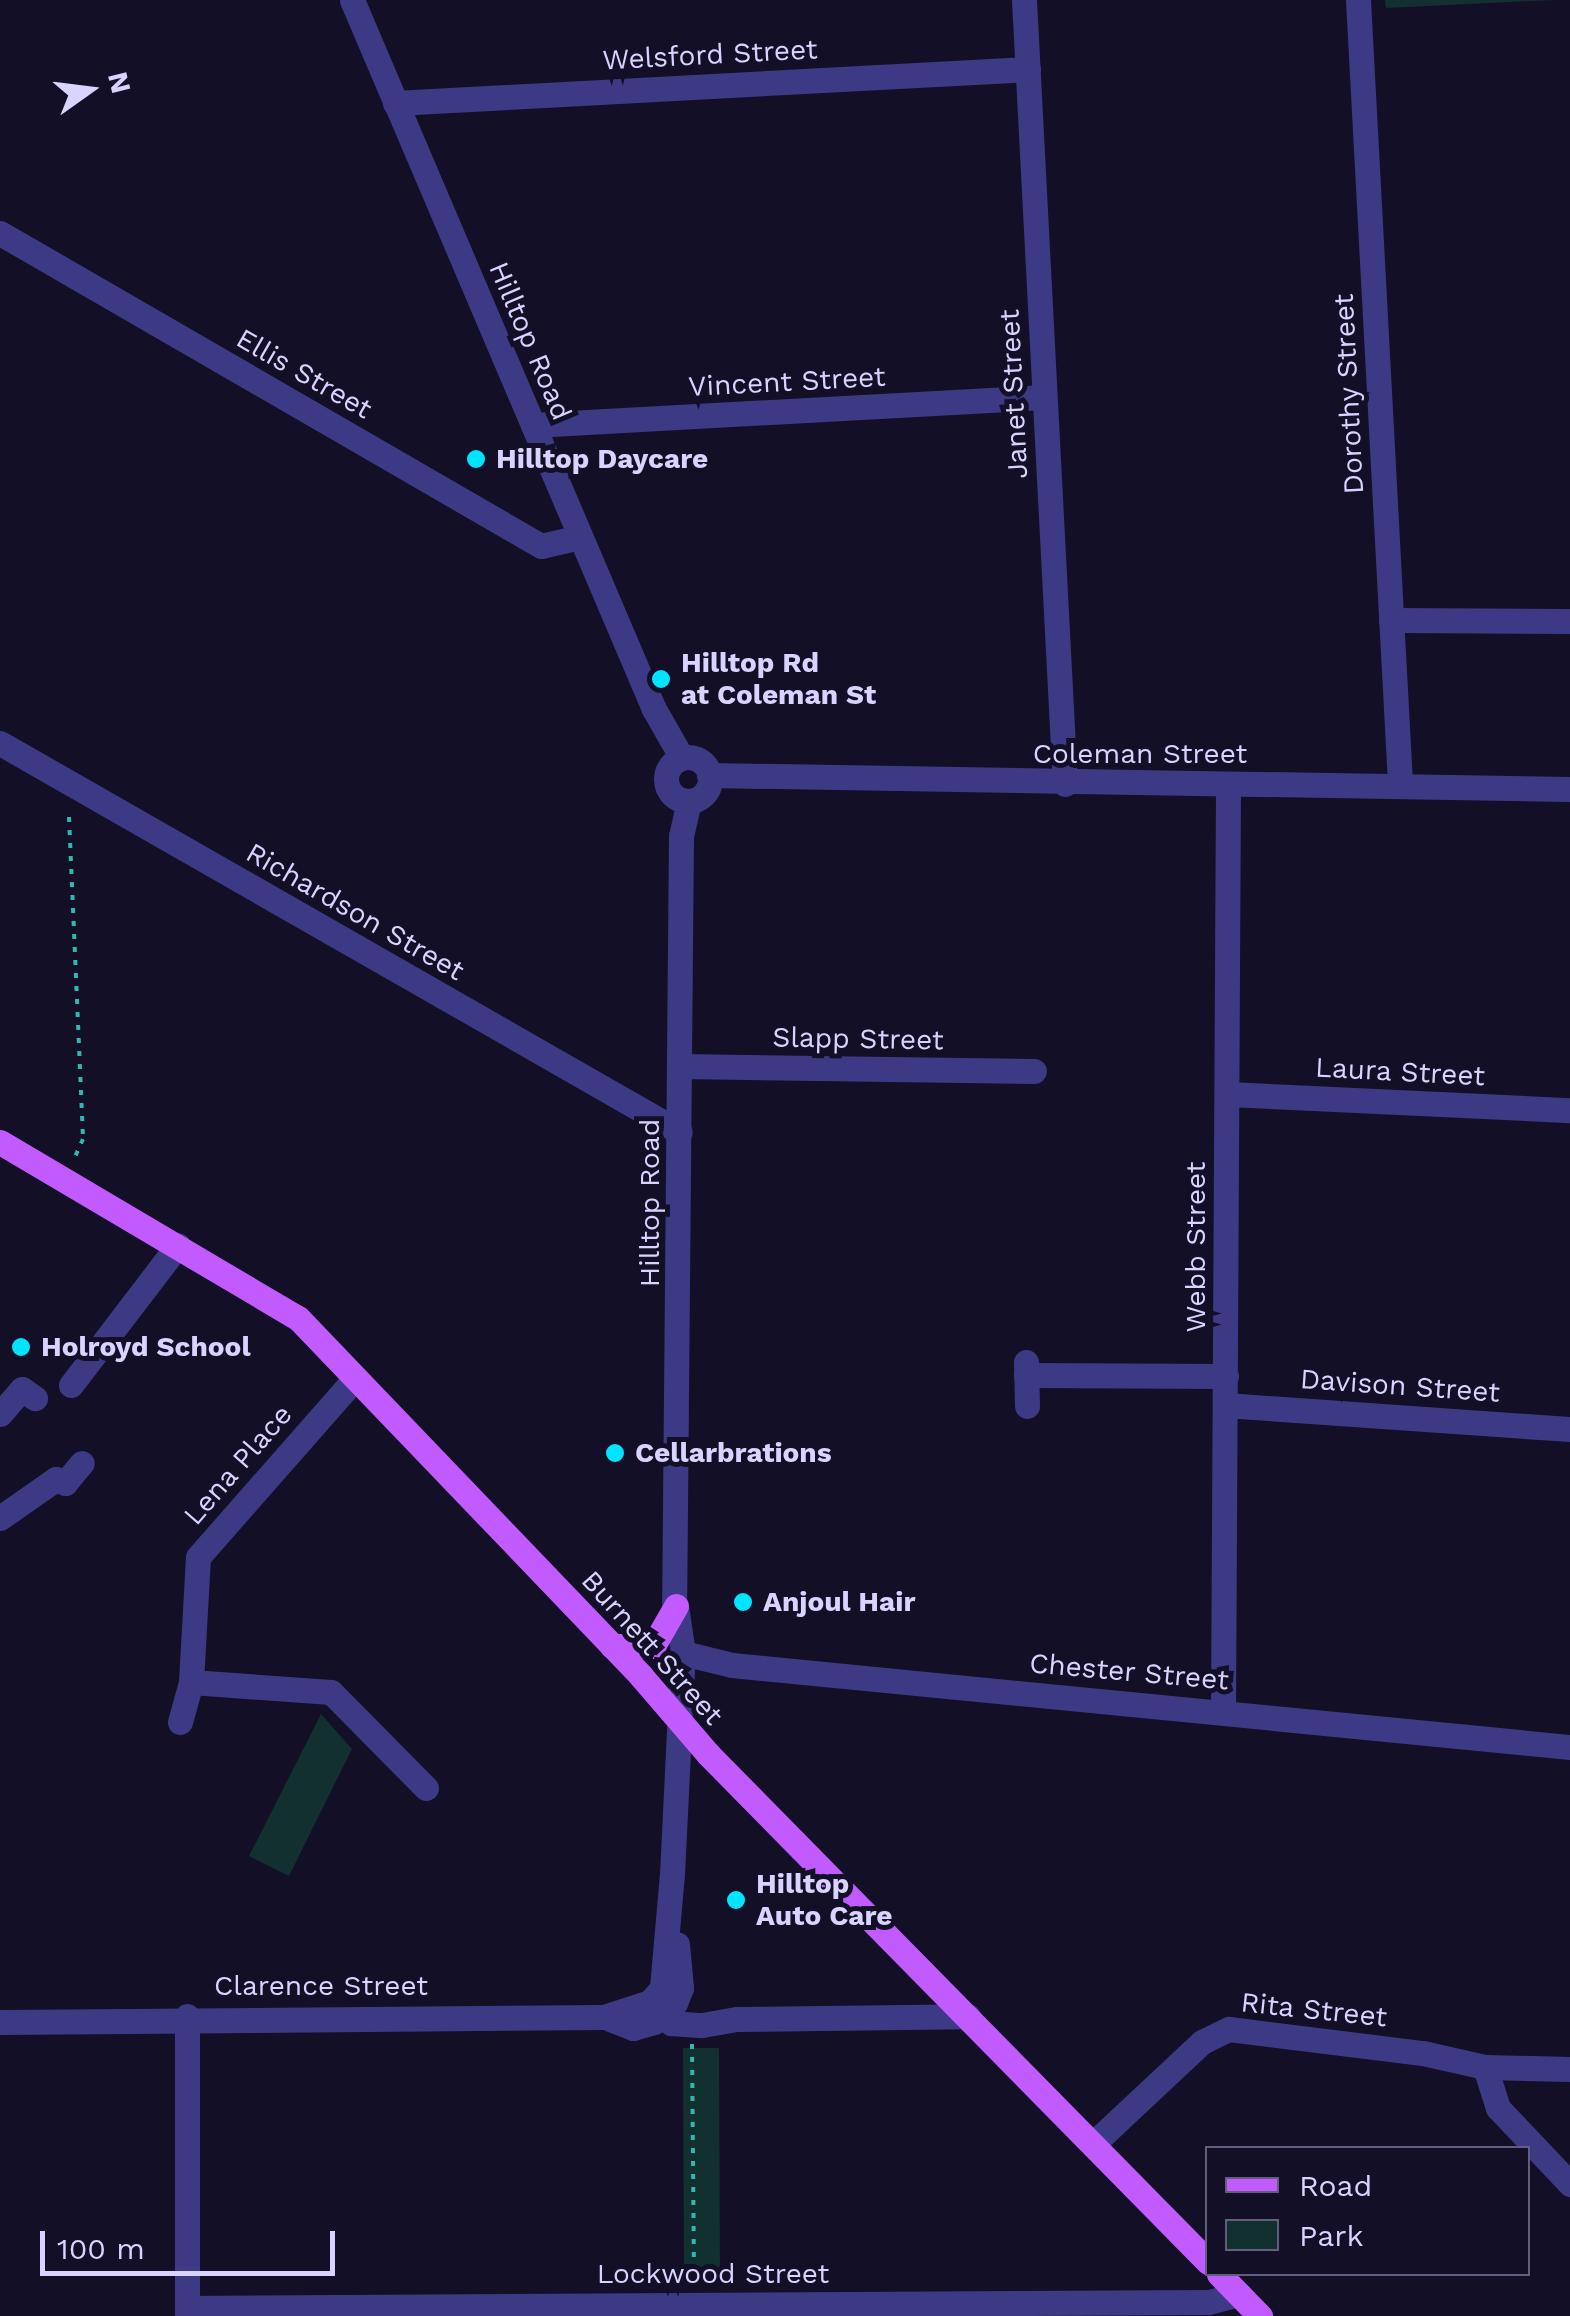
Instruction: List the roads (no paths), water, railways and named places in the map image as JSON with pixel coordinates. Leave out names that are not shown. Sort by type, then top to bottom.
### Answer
[{"type":"main road","name":"Burnett Street","points":[[0,1142],[298,1318],[676,1717],[1205,2259]]},
{"type":"main road","points":[[612,1646],[652,1646],[676,1606]]},
{"type":"main road","points":[[1221,2276],[1260,2316]]},
{"type":"street","name":"Hilltop Road","points":[[352,0],[580,537],[682,758]]},
{"type":"street","name":"Janet Street","points":[[1024,0],[1065,784]]},
{"type":"street","name":"Dorothy Street","points":[[1358,0],[1400,784]]},
{"type":"street","name":"Welsford Street","points":[[395,103],[1028,68]]},
{"type":"street","name":"Ellis Street","points":[[0,233],[540,546],[580,537]]},
{"type":"street","name":"Vincent Street","points":[[533,424],[1044,397]]},
{"type":"street","points":[[1392,620],[1570,622]]},
{"type":"street","name":"Richardson Street","points":[[0,744],[680,1132]]},
{"type":"street","points":[[682,758],[697,759],[709,776],[703,796],[689,802],[666,785],[667,773],[682,758]]},
{"type":"street","name":"Coleman Street","points":[[709,776],[1570,789]]},
{"type":"street","name":"Webb Street","points":[[1223,1711],[1228,784]]},
{"type":"street","name":"Hilltop Road","points":[[676,1717],[670,1674],[676,1606],[681,836],[689,802]]},
{"type":"street","name":"Slapp Street","points":[[680,1066],[1034,1071]]},
{"type":"street","name":"Laura Street","points":[[1227,1094],[1570,1110]]},
{"type":"street","points":[[71,1385],[178,1245]]},
{"type":"street","points":[[1027,1406],[1026,1368],[1226,1376]]},
{"type":"street","name":"Lena Place","points":[[180,1722],[191,1682],[198,1557],[356,1378]]},
{"type":"street","points":[[0,1414],[22,1389],[35,1398]]},
{"type":"street","name":"Davison Street","points":[[1225,1405],[1570,1430]]},
{"type":"street","points":[[0,1518],[56,1480],[65,1483],[82,1463]]},
{"type":"street","name":"Hilltop Road","points":[[657,2007],[672,1874],[676,1717],[683,1653],[676,1606]]},
{"type":"street","name":"Chester Street","points":[[683,1653],[732,1665],[1570,1747]]},
{"type":"street","points":[[191,1682],[331,1692],[426,1788]]},
{"type":"street","points":[[657,2007],[672,2023],[702,2025],[736,2018],[968,2016]]},
{"type":"street","name":"Clarence Street","points":[[0,2022],[187,2016],[604,2017],[633,2028],[657,2007]]},
{"type":"street","points":[[187,2016],[187,2312]]},
{"type":"street","name":"Rita Street","points":[[1093,2144],[1220,2030],[1423,2053],[1485,2067],[1570,2069]]},
{"type":"street","points":[[1485,2067],[1498,2108],[1570,2184]]},
{"type":"street","name":"Lockwood Street","points":[[187,2312],[1209,2302],[1238,2294]]},
{"type":"place","name":"Hilltop Daycare","points":[[476,459]]},
{"type":"place","name":"Hilltop Rd at Coleman St","points":[[661,679]]},
{"type":"place","name":"Holroyd School","points":[[21,1347]]},
{"type":"place","name":"Cellarbrations","points":[[615,1453]]},
{"type":"place","name":"Anjoul Hair","points":[[743,1602]]},
{"type":"place","name":"Hilltop Auto Care","points":[[736,1900]]}]
